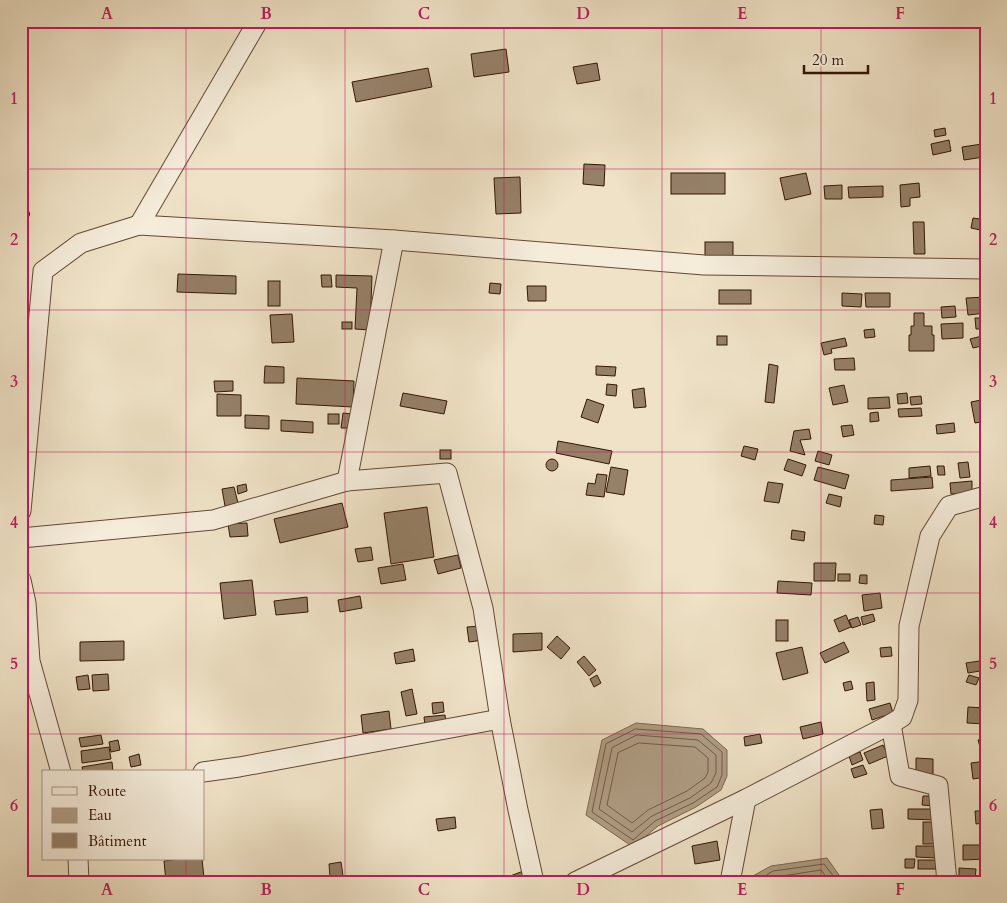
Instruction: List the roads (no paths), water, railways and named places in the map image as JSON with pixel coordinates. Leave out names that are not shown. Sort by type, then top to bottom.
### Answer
[{"type":"street","points":[[139,225],[258,21]]},
{"type":"street","points":[[21,511],[43,271],[81,243],[139,225],[394,240],[704,266],[986,269]]},
{"type":"street","points":[[347,481],[394,240]]},
{"type":"street","points":[[21,538],[213,520],[347,481],[447,472],[483,608],[500,719],[534,882]]},
{"type":"street","points":[[575,882],[746,799],[902,717],[908,700],[909,626],[930,536],[949,506],[986,496]]},
{"type":"street","points":[[21,580],[26,603],[30,661],[60,770]]},
{"type":"street","points":[[205,772],[500,719]]},
{"type":"street","points":[[891,724],[900,776],[938,786],[947,882]]},
{"type":"street","points":[[730,882],[746,799]]},
{"type":"street","points":[[78,860],[79,882]]},
{"type":"water","points":[[636,723],[703,729],[727,750],[727,776],[721,790],[696,807],[658,826],[633,847],[586,815],[602,740]]},
{"type":"water","points":[[827,858],[844,882],[750,882],[751,877],[771,866]]}]
